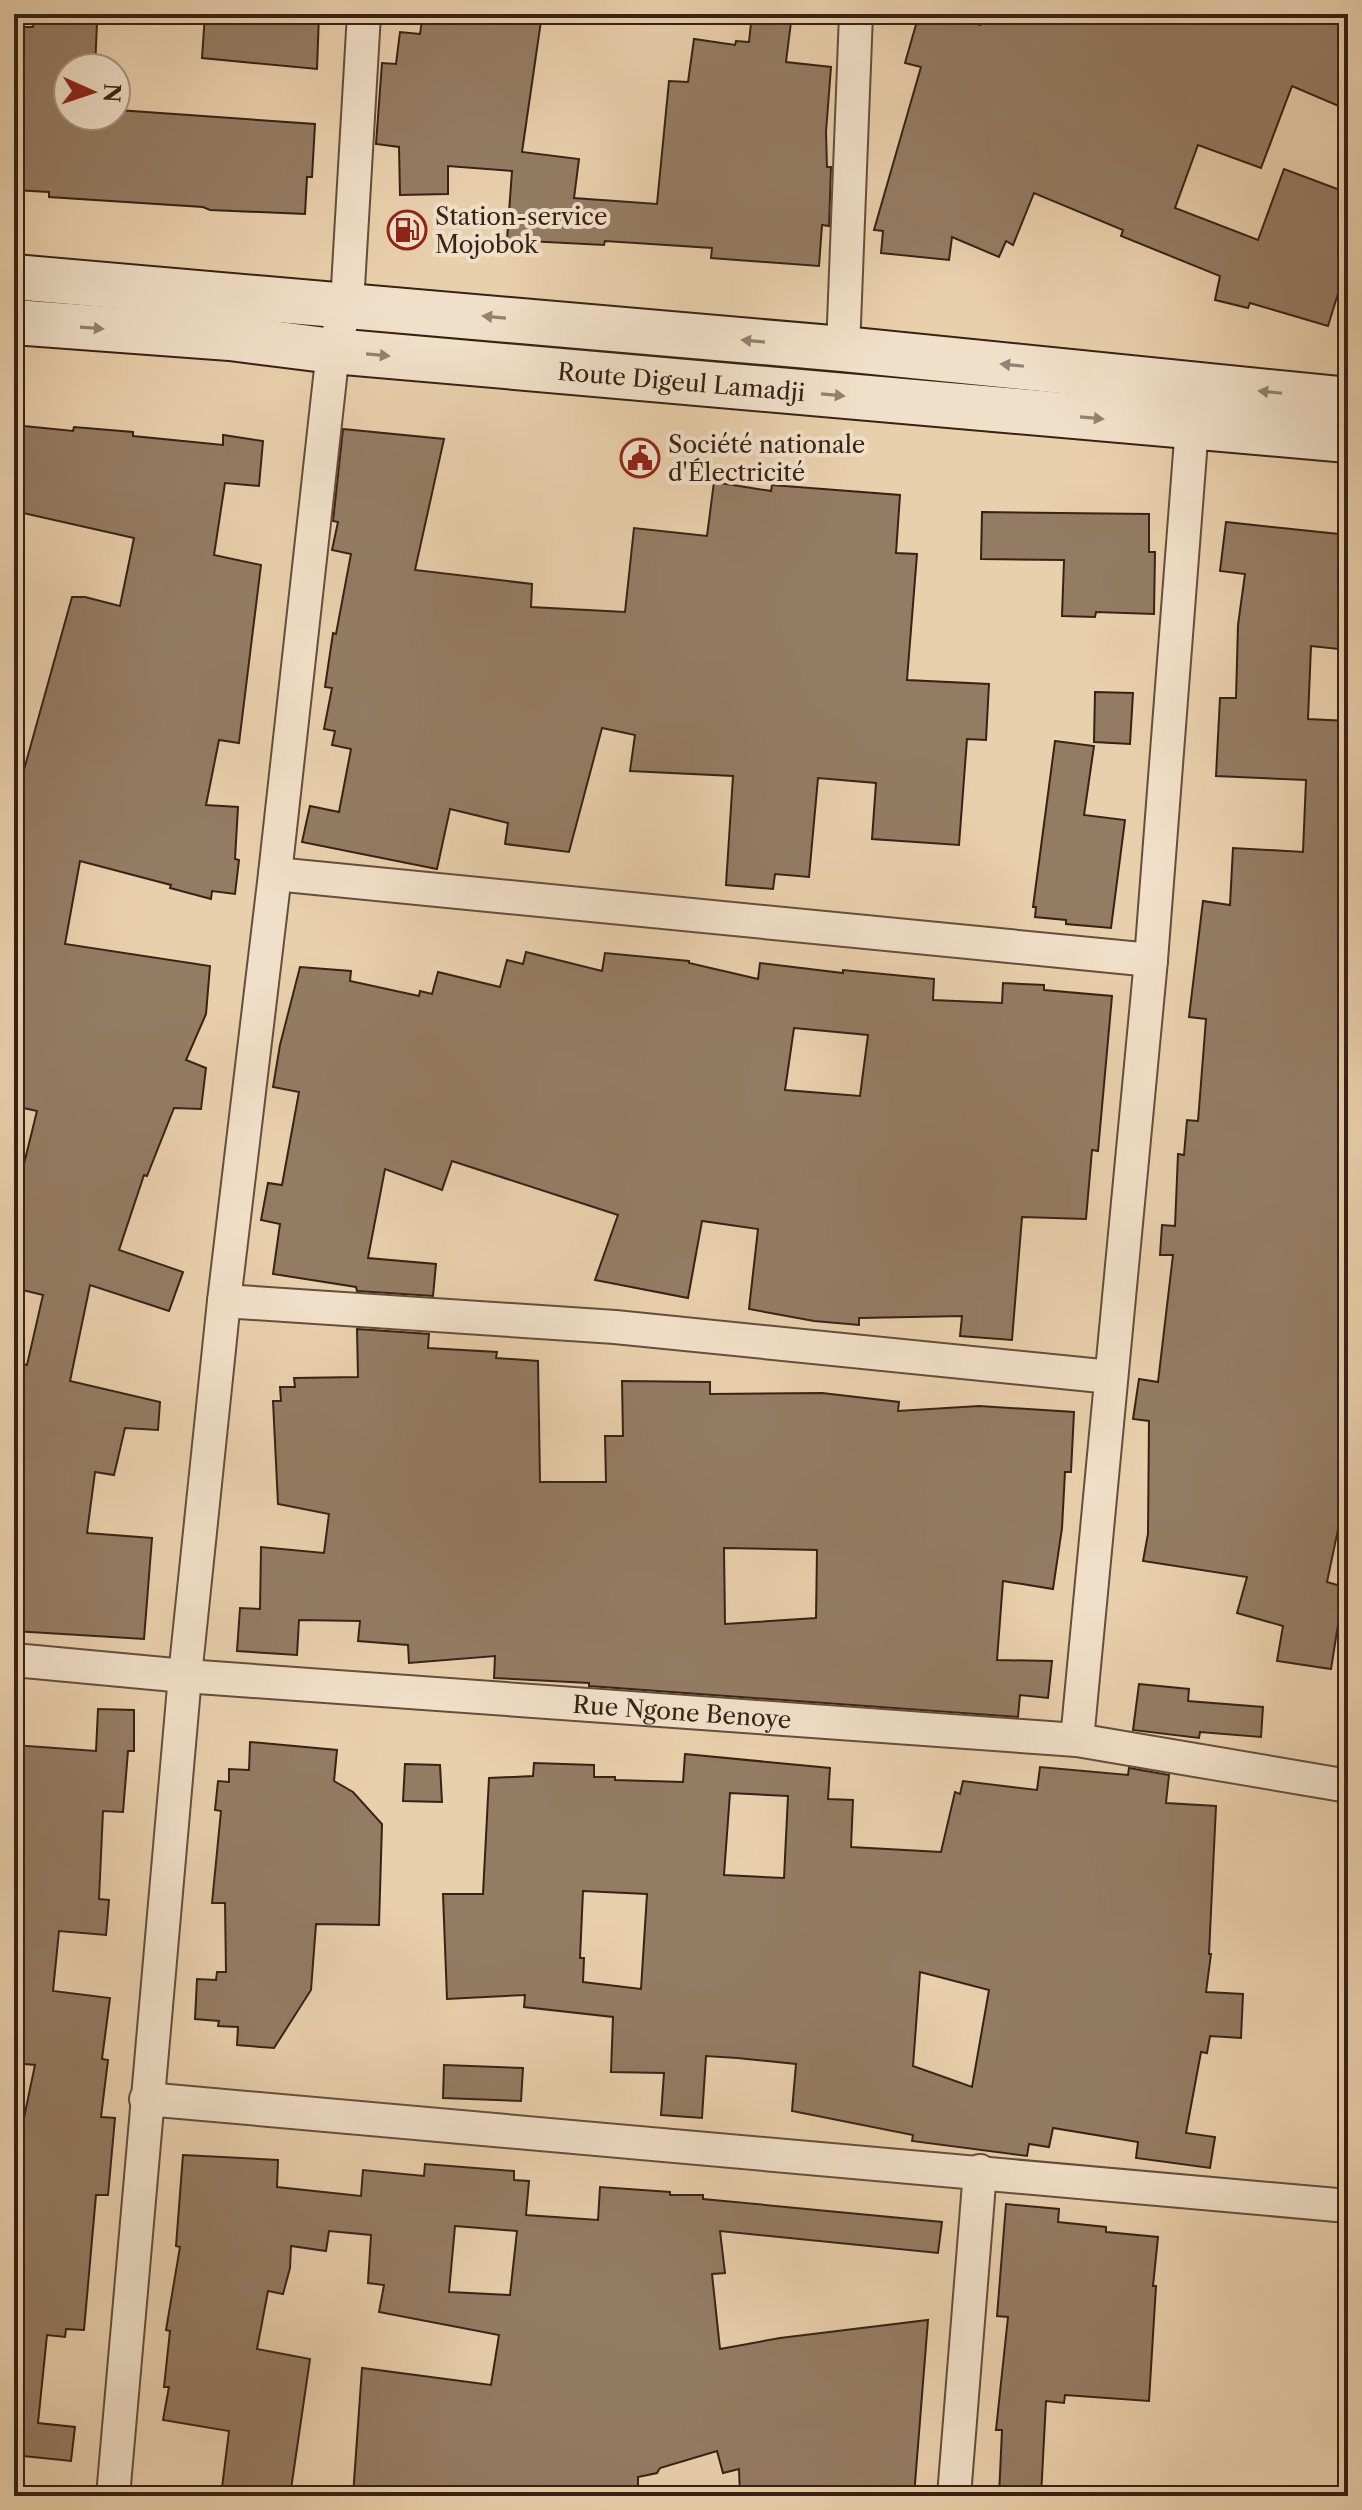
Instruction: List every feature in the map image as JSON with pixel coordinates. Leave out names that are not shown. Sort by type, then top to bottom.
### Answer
[{"type":"main road","points":[[14,277],[843,349],[1348,400]]},
{"type":"main road","name":"Route Digeul Lamadji","points":[[14,322],[230,338],[333,351],[1348,440]]},
{"type":"street","points":[[113,2496],[185,1676],[224,1301],[333,351],[347,304],[364,14]]},
{"type":"street","points":[[843,349],[856,14]]},
{"type":"street","points":[[1077,1740],[1151,960],[1192,427]]},
{"type":"street","points":[[275,874],[1151,960]]},
{"type":"street","points":[[224,1301],[615,1327],[1111,1377]]},
{"type":"street","name":"Rue Ngone Benoye","points":[[14,1660],[185,1676],[1077,1740],[1348,1786]]},
{"type":"street","points":[[146,2099],[1348,2206]]},
{"type":"street","points":[[954,2496],[980,2171]]},
{"type":"building","points":[[205,14],[319,14],[317,69],[202,58]]},
{"type":"building","points":[[423,14],[483,19],[484,14],[542,14],[522,152],[579,159],[574,198],[657,204],[669,81],[688,82],[694,39],[735,45],[736,41],[749,42],[752,14],[792,14],[786,62],[831,67],[826,132],[827,167],[831,167],[829,226],[822,225],[819,266],[711,258],[712,248],[605,241],[604,245],[507,240],[512,171],[448,166],[448,194],[400,195],[399,147],[376,144],[382,63],[396,64],[400,32],[420,34]]},
{"type":"building","points":[[919,14],[944,14],[980,25],[982,14],[1250,14],[1274,23],[1277,14],[1341,14],[1338,21],[1348,25],[1348,110],[1292,86],[1261,168],[1198,145],[1175,208],[1258,240],[1284,169],[1348,193],[1348,261],[1328,326],[1250,303],[1248,308],[1215,300],[1220,276],[1121,236],[1123,230],[1034,193],[1013,245],[1006,241],[999,257],[952,237],[949,260],[881,253],[883,231],[874,230],[921,67],[905,63]]},
{"type":"building","points":[[34,19],[97,23],[96,52],[52,52],[52,132],[132,132],[132,111],[315,124],[312,177],[307,177],[305,214],[49,197],[49,192],[14,190],[14,62],[17,62],[20,27],[33,27]]},
{"type":"building","points":[[14,425],[73,431],[74,427],[133,432],[133,436],[223,445],[223,435],[263,441],[259,486],[225,483],[214,555],[261,565],[239,743],[219,740],[206,805],[238,807],[235,859],[239,860],[235,894],[212,891],[211,899],[80,861],[65,944],[210,966],[206,1014],[186,1060],[206,1068],[201,1109],[174,1108],[147,1176],[144,1175],[119,1250],[183,1272],[169,1311],[90,1285],[70,1381],[160,1402],[158,1430],[125,1428],[114,1475],[95,1472],[87,1533],[152,1538],[144,1639],[14,1631],[14,1362],[27,1365],[43,1295],[14,1288],[14,1183],[19,1184],[37,1111],[14,1106],[14,783],[20,784],[72,597],[120,606],[134,538],[14,511]]},
{"type":"building","points":[[343,429],[444,439],[415,570],[532,584],[531,607],[625,612],[634,528],[707,536],[714,482],[771,491],[772,485],[900,495],[896,553],[917,554],[907,680],[989,684],[986,740],[967,739],[959,845],[872,839],[876,783],[818,778],[809,877],[775,874],[773,889],[726,885],[733,776],[630,771],[635,735],[602,728],[569,852],[505,844],[508,823],[450,809],[437,869],[302,842],[310,806],[339,812],[351,749],[332,745],[335,731],[324,729],[332,688],[325,687],[333,633],[336,634],[351,554],[332,550],[338,522],[333,521]]},
{"type":"building","points":[[982,512],[1149,514],[1149,552],[1155,552],[1154,614],[1096,612],[1095,617],[1062,616],[1064,560],[981,559]]},
{"type":"building","points":[[1226,522],[1348,535],[1348,650],[1311,646],[1308,719],[1348,721],[1348,1502],[1344,1501],[1327,1582],[1344,1587],[1331,1669],[1277,1661],[1283,1626],[1237,1613],[1247,1577],[1143,1561],[1148,1534],[1149,1421],[1133,1419],[1139,1379],[1158,1382],[1173,1255],[1160,1255],[1162,1225],[1175,1226],[1178,1154],[1184,1155],[1187,1120],[1198,1121],[1206,1019],[1189,1017],[1203,901],[1230,905],[1233,848],[1303,852],[1306,780],[1216,776],[1220,698],[1236,698],[1238,625],[1245,574],[1220,571]]},
{"type":"building","points":[[1095,692],[1133,693],[1130,744],[1094,742]]},
{"type":"building","points":[[1055,741],[1094,746],[1084,815],[1125,820],[1111,928],[1066,924],[1066,920],[1035,917],[1036,907],[1033,907]]},
{"type":"building","points":[[526,952],[602,971],[605,953],[689,961],[758,979],[760,963],[934,979],[933,1000],[1002,1003],[1003,983],[1044,985],[1044,990],[1112,996],[1098,1151],[1092,1150],[1086,1219],[1022,1217],[1012,1340],[960,1336],[962,1316],[859,1318],[859,1325],[814,1321],[749,1309],[758,1229],[702,1221],[688,1298],[595,1280],[618,1215],[452,1161],[442,1190],[385,1169],[368,1258],[436,1264],[433,1296],[357,1291],[356,1287],[273,1274],[280,1224],[261,1220],[268,1183],[282,1185],[299,1092],[273,1087],[300,967],[351,971],[350,981],[419,996],[420,991],[432,994],[438,972],[500,987],[507,960],[523,964]],"holes":[[[794,1028],[868,1035],[860,1096],[785,1090]]]},
{"type":"building","points":[[357,1329],[429,1334],[428,1348],[497,1352],[496,1358],[538,1361],[540,1482],[606,1482],[605,1436],[623,1436],[622,1381],[710,1382],[710,1394],[822,1393],[899,1402],[898,1411],[979,1406],[1074,1412],[1071,1472],[1065,1472],[1062,1528],[1053,1589],[1003,1581],[997,1660],[1052,1661],[1048,1698],[1020,1695],[1018,1717],[494,1678],[495,1656],[409,1663],[408,1645],[358,1641],[360,1621],[299,1620],[297,1655],[237,1651],[240,1608],[260,1609],[261,1547],[324,1553],[329,1514],[278,1504],[273,1401],[281,1401],[280,1387],[295,1387],[294,1378],[358,1377]],"holes":[[[724,1548],[817,1550],[816,1618],[725,1624]]]},
{"type":"building","points":[[1139,1684],[1189,1689],[1188,1701],[1263,1707],[1261,1737],[1200,1732],[1199,1738],[1133,1730]]},
{"type":"building","points":[[98,1709],[134,1710],[134,1751],[128,1751],[123,1812],[103,1811],[99,1899],[109,1900],[106,1935],[59,1931],[53,1991],[110,1998],[102,2059],[108,2060],[101,2117],[115,2118],[108,2195],[96,2195],[84,2330],[66,2329],[65,2337],[47,2335],[38,2423],[75,2427],[71,2461],[14,2455],[14,2135],[20,2137],[35,2065],[14,2063],[14,1864],[19,1865],[22,1805],[14,1804],[14,1745],[96,1751]]},
{"type":"building","points":[[250,1742],[337,1750],[334,1781],[353,1792],[382,1824],[379,1925],[316,1924],[311,1990],[274,2048],[237,2045],[238,2027],[218,2026],[219,2021],[195,2019],[197,1979],[216,1980],[217,1972],[226,1972],[225,1903],[212,1903],[221,1811],[215,1810],[218,1781],[229,1782],[229,1769],[249,1770]]},
{"type":"building","points":[[685,1754],[830,1768],[828,1799],[853,1800],[851,1847],[941,1852],[955,1792],[960,1794],[963,1781],[1037,1790],[1040,1767],[1128,1775],[1129,1768],[1169,1775],[1166,1803],[1216,1806],[1211,1954],[1206,1992],[1243,1994],[1241,2038],[1210,2036],[1207,2053],[1201,2052],[1186,2133],[1215,2137],[1210,2168],[1136,2158],[1138,2142],[1053,2128],[1049,2147],[1029,2144],[1027,2156],[912,2141],[913,2135],[792,2111],[796,2064],[737,2058],[706,2056],[702,2118],[661,2115],[664,2073],[611,2072],[613,2017],[524,2007],[525,1995],[447,1999],[443,1894],[483,1894],[489,1778],[533,1776],[534,1763],[594,1765],[594,1777],[615,1777],[615,1780],[683,1782]],"holes":[[[730,1793],[788,1796],[784,1878],[724,1875]],[[583,1891],[647,1894],[641,1989],[583,1982],[584,1958],[580,1958]],[[920,1972],[989,1990],[972,2087],[913,2066]]]},
{"type":"building","points":[[405,1764],[440,1765],[442,1802],[403,1801]]},
{"type":"building","points":[[444,2065],[523,2068],[521,2101],[443,2098]]},
{"type":"building","points":[[183,2155],[278,2160],[277,2187],[361,2196],[363,2170],[424,2176],[425,2164],[514,2171],[514,2180],[529,2181],[526,2215],[598,2220],[600,2187],[670,2192],[670,2195],[703,2195],[703,2199],[942,2222],[938,2253],[720,2231],[725,2273],[712,2274],[720,2349],[780,2338],[928,2320],[914,2496],[740,2496],[739,2469],[723,2473],[717,2451],[638,2477],[638,2496],[353,2496],[362,2368],[491,2385],[499,2335],[379,2312],[384,2285],[368,2283],[371,2235],[329,2231],[326,2251],[291,2246],[290,2268],[283,2294],[268,2291],[257,2349],[310,2359],[290,2496],[221,2496],[229,2431],[163,2420],[169,2387],[164,2387],[170,2331],[166,2330],[180,2247],[176,2246]],"holes":[[[455,2226],[517,2231],[510,2295],[449,2292]]]},
{"type":"building","points":[[1006,2204],[1059,2209],[1058,2222],[1106,2227],[1106,2232],[1158,2237],[1149,2401],[1065,2395],[1064,2403],[1046,2401],[1041,2496],[999,2496],[1002,2430],[996,2430],[1008,2317],[997,2316]]},
{"type":"place","name":"Station-service Mojobok","points":[[407,230]]},
{"type":"place","name":"Société nationale d'Électricité","points":[[640,458]]}]
